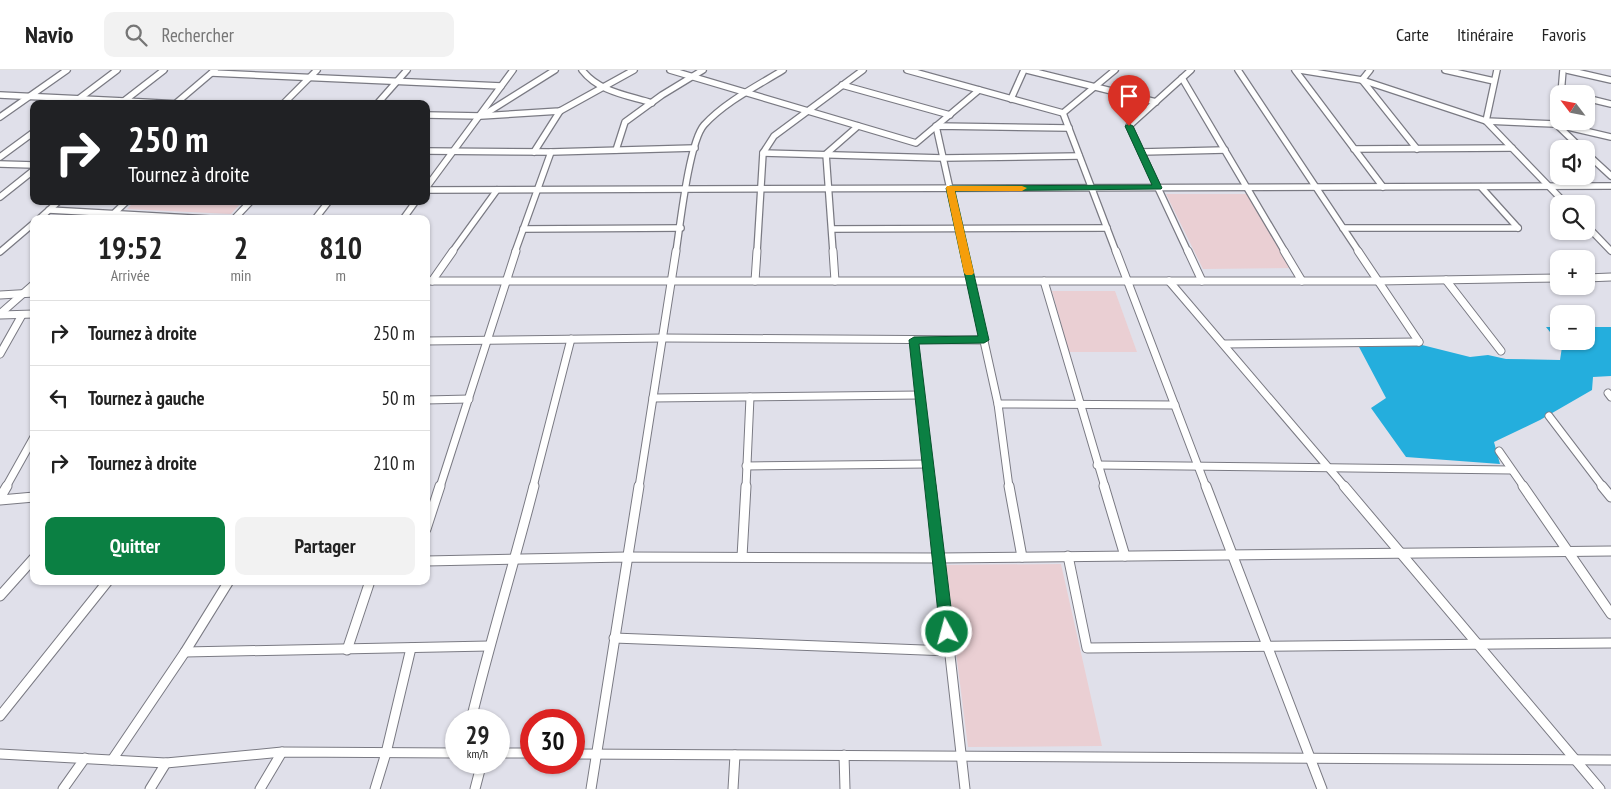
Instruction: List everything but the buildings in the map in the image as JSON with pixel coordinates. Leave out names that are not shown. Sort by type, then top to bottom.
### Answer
[{"type":"street","points":[[0,117],[67,70]]},
{"type":"street","points":[[77,100],[117,70]]},
{"type":"street","points":[[125,100],[164,70]]},
{"type":"street","points":[[287,100],[317,70]]},
{"type":"street","points":[[380,100],[407,70]]},
{"type":"street","points":[[430,184],[513,70]]},
{"type":"street","points":[[481,116],[555,70]]},
{"type":"street","points":[[582,70],[601,87],[652,103]]},
{"type":"street","points":[[430,114],[481,116],[560,111],[634,70]]},
{"type":"street","points":[[670,70],[916,144],[979,90]]},
{"type":"street","points":[[616,150],[625,122],[704,70]]},
{"type":"street","points":[[590,789],[694,148],[700,132],[706,123],[783,70]]},
{"type":"street","points":[[755,281],[763,153],[774,136],[863,70]]},
{"type":"street","points":[[907,70],[1063,113]]},
{"type":"street","points":[[926,75],[933,70]]},
{"type":"street","points":[[1010,99],[1025,70],[1156,102]]},
{"type":"street","points":[[1063,113],[1115,70]]},
{"type":"street","points":[[1191,70],[1129,126],[1202,281]]},
{"type":"street","points":[[1224,344],[1419,342],[1238,70]]},
{"type":"street","points":[[1295,70],[1383,187]]},
{"type":"street","points":[[1300,70],[1362,80],[1486,121],[1550,124]]},
{"type":"street","points":[[1362,80],[1370,70]]},
{"type":"street","points":[[1445,70],[1494,81]]},
{"type":"street","points":[[1486,121],[1497,70]]},
{"type":"street","points":[[1562,70],[1563,85]]},
{"type":"street","points":[[1567,70],[1611,80]]},
{"type":"street","points":[[180,100],[214,71],[501,86]]},
{"type":"street","points":[[1182,78],[1302,281]]},
{"type":"street","points":[[1362,80],[1417,149]]},
{"type":"street","points":[[842,85],[950,115]]},
{"type":"street","points":[[0,95],[109,100]]},
{"type":"street","points":[[1595,100],[1611,104]]},
{"type":"street","points":[[534,152],[560,111]]},
{"type":"street","points":[[1063,113],[1322,789]]},
{"type":"street","points":[[1486,121],[1558,195]]},
{"type":"street","points":[[826,154],[858,126]]},
{"type":"street","points":[[936,126],[1068,128]]},
{"type":"street","points":[[936,126],[998,404],[1005,464],[1022,557]]},
{"type":"street","points":[[1561,130],[1572,140]]},
{"type":"street","points":[[1581,130],[1611,137]]},
{"type":"street","points":[[0,157],[30,135]]},
{"type":"street","points":[[430,151],[454,153],[551,152],[694,148]]},
{"type":"street","points":[[1354,150],[1512,148]]},
{"type":"street","points":[[1141,152],[1225,150]]},
{"type":"street","points":[[430,517],[522,228],[551,152]]},
{"type":"street","points":[[763,153],[944,158],[1079,156]]},
{"type":"street","points":[[826,154],[835,281]]},
{"type":"street","points":[[1595,161],[1611,176]]},
{"type":"street","points":[[0,164],[30,165]]},
{"type":"street","points":[[0,197],[30,173]]},
{"type":"street","points":[[430,189],[1611,186]]},
{"type":"street","points":[[1343,228],[1518,228],[1481,187]]},
{"type":"street","points":[[430,280],[497,190]]},
{"type":"street","points":[[43,215],[55,205]]},
{"type":"street","points":[[114,214],[123,205]]},
{"type":"street","points":[[238,215],[247,205]]},
{"type":"street","points":[[318,215],[326,205]]},
{"type":"street","points":[[49,210],[128,215]]},
{"type":"street","points":[[0,252],[30,226]]},
{"type":"street","points":[[522,228],[681,228]]},
{"type":"street","points":[[832,229],[1107,228]]},
{"type":"street","points":[[1595,234],[1611,251]]},
{"type":"street","points":[[0,242],[11,242]]},
{"type":"street","points":[[1595,278],[1611,277]]},
{"type":"street","points":[[430,281],[1379,281],[1550,278]]},
{"type":"street","points":[[1446,280],[1501,351]]},
{"type":"street","points":[[1044,281],[1124,556]]},
{"type":"street","points":[[1170,281],[1600,789]]},
{"type":"street","points":[[0,314],[30,287]]},
{"type":"street","points":[[0,295],[30,294]]},
{"type":"street","points":[[0,314],[30,314]]},
{"type":"street","points":[[0,354],[22,315]]},
{"type":"street","points":[[430,341],[664,338],[984,340]]},
{"type":"street","points":[[473,709],[515,559],[571,340]]},
{"type":"street","points":[[914,340],[965,789]]},
{"type":"street","points":[[653,398],[920,395]]},
{"type":"street","points":[[742,558],[750,397]]},
{"type":"street","points":[[430,400],[469,399]]},
{"type":"street","points":[[998,404],[1175,405]]},
{"type":"street","points":[[1549,416],[1611,497]]},
{"type":"street","points":[[0,499],[30,444]]},
{"type":"street","points":[[1499,451],[1611,614]]},
{"type":"street","points":[[746,466],[928,464]]},
{"type":"street","points":[[1097,465],[1511,470]]},
{"type":"street","points":[[0,499],[30,496]]},
{"type":"street","points":[[430,561],[627,557],[938,558],[1611,551]]},
{"type":"street","points":[[1068,556],[1087,648],[1611,643]]},
{"type":"street","points":[[0,596],[30,562]]},
{"type":"street","points":[[0,716],[105,585]]},
{"type":"street","points":[[112,760],[186,652],[227,585]]},
{"type":"street","points":[[347,650],[369,585]]},
{"type":"street","points":[[614,638],[949,651]]},
{"type":"street","points":[[186,652],[489,646]]},
{"type":"street","points":[[375,789],[386,753],[411,648]]},
{"type":"street","points":[[260,789],[282,752]]},
{"type":"street","points":[[0,754],[166,762],[282,752],[445,753]]},
{"type":"street","points":[[585,754],[1611,760]]},
{"type":"street","points":[[733,789],[735,755]]},
{"type":"street","points":[[844,755],[845,789]]},
{"type":"street","points":[[63,789],[85,758]]},
{"type":"street","points":[[150,789],[166,762]]},
{"type":"street","points":[[475,789],[479,774]]},
{"type":"shaded area","points":[[1166,194],[1248,194],[1293,268],[1203,269]]},
{"type":"shaded area","points":[[131,205],[239,205],[231,214],[127,209]]},
{"type":"shaded area","points":[[1052,291],[1115,291],[1137,352],[1069,352]]},
{"type":"shaded area","points":[[1061,564],[1102,746],[968,747],[945,565]]},
{"type":"water","points":[[1595,327],[1611,327],[1611,376],[1593,377],[1592,390],[1540,420],[1494,442],[1500,464],[1406,457],[1371,408],[1386,398],[1359,347],[1422,345],[1470,357],[1488,355],[1506,359],[1560,360],[1562,350],[1595,350]]},
{"type":"slow traffic","points":[[969,273],[950,188],[1022,188]]},
{"type":"route","points":[[947,632],[914,340],[984,340],[950,188],[1158,188],[1129,126]]}]
